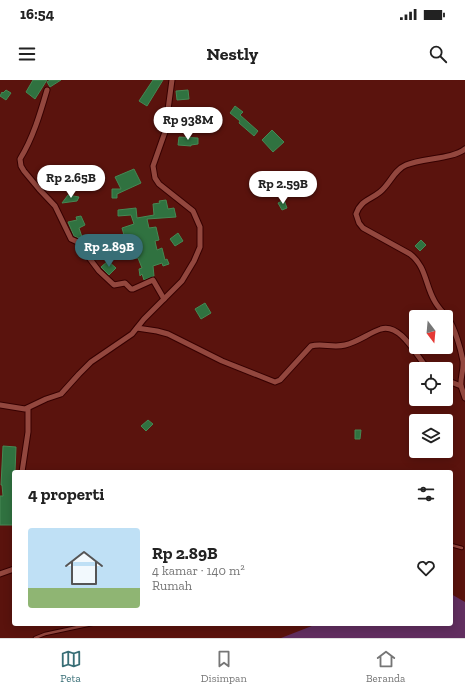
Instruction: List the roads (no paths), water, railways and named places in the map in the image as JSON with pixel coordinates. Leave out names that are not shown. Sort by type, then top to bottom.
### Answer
[{"type":"street","points":[[0,405],[21,409],[28,408],[46,398],[61,394],[85,367],[97,357],[132,334],[184,277],[194,261],[201,243],[200,227],[195,214],[159,184],[153,173],[154,160],[165,132],[172,80]]},
{"type":"street","points":[[47,90],[41,114],[20,159],[21,166],[55,206],[72,239],[82,244],[90,259],[114,285],[125,283],[133,289],[153,280],[164,299]]},
{"type":"street","points":[[465,149],[458,154],[424,160],[403,166],[397,171],[380,193],[362,204],[356,214],[362,228],[410,254],[422,267],[435,302],[450,321],[455,331],[463,361],[460,381],[465,398]]},
{"type":"street","points":[[136,328],[168,334],[222,361],[275,382],[280,380],[311,346],[346,345],[383,329],[391,330],[404,338],[423,362]]},
{"type":"street","points":[[453,383],[461,386]]},
{"type":"street","points":[[22,470],[28,432],[28,408]]},
{"type":"street","points":[[0,574],[12,570]]},
{"type":"lane","points":[[453,546],[462,548]]},
{"type":"lane","points":[[35,638],[44,634],[82,626]]}]
